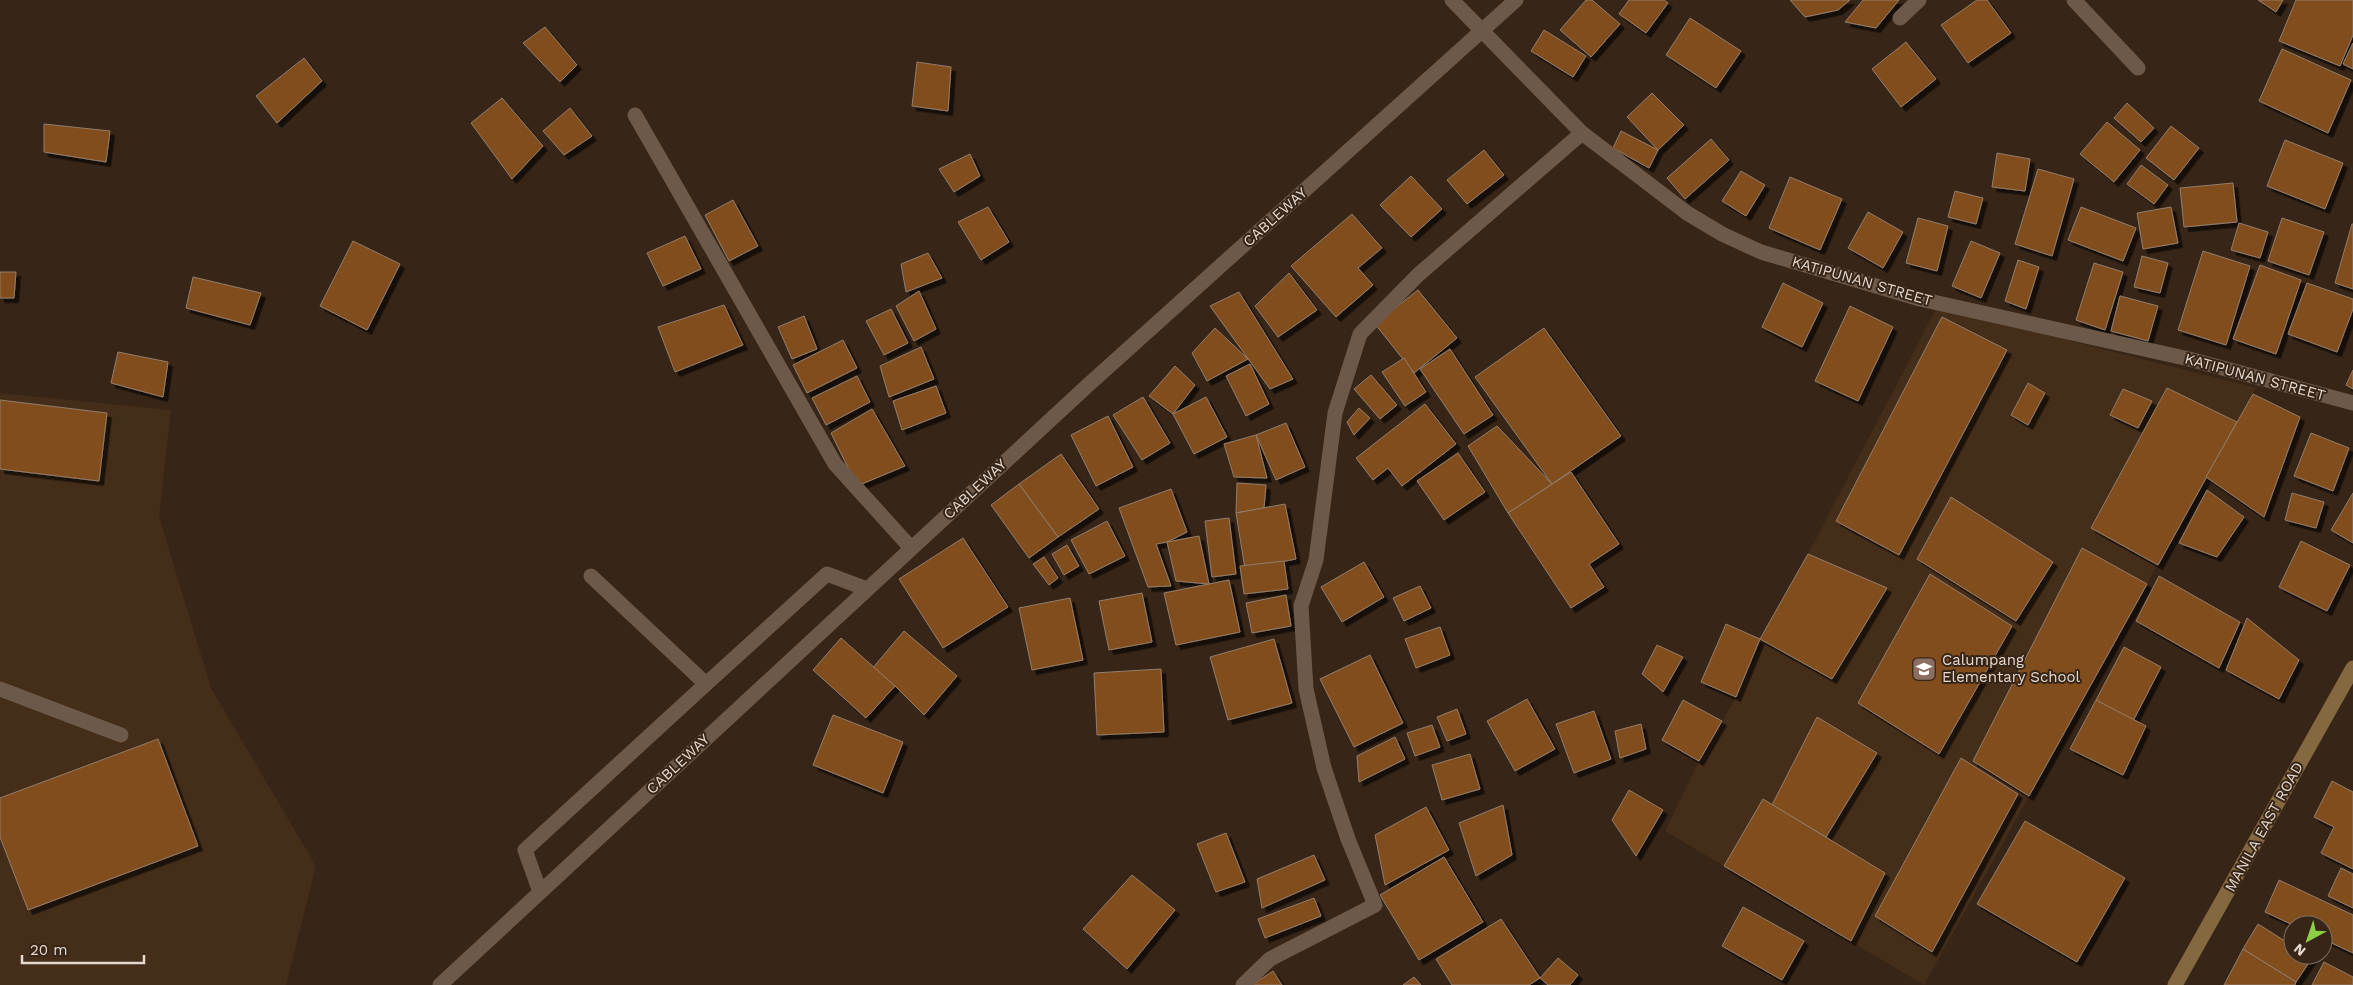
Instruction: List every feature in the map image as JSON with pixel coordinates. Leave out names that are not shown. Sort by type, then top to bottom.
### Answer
[{"type":"main road","name":"MANILA EAST ROAD","points":[[2175,985],[2353,668]]},
{"type":"street","name":"KATIPUNAN STREET","points":[[1452,0],[1582,134],[1687,213],[1722,234],[1761,252],[1920,298],[2189,359],[2353,403]]},
{"type":"street","name":"CABLEWAY","points":[[440,985],[1087,386],[1516,0]]},
{"type":"street","points":[[1900,18],[1919,0]]},
{"type":"street","points":[[2074,0],[2138,68]]},
{"type":"street","points":[[635,115],[835,464],[911,548]]},
{"type":"street","points":[[1242,985],[1270,959],[1375,905],[1348,839],[1324,768],[1306,689],[1301,606],[1316,560],[1334,413],[1360,334],[1418,275],[1582,134]]},
{"type":"street","points":[[540,892],[526,850],[827,574],[867,589]]},
{"type":"street","points":[[591,576],[706,684]]},
{"type":"street","points":[[0,689],[121,735]]},
{"type":"shaded area","name":"Calumpang Elementary School","points":[[1937,307],[2256,388],[1924,985],[1665,831],[1699,761],[1736,697],[1763,642],[1760,639],[1808,554]]},
{"type":"shaded area","points":[[0,393],[171,410],[159,516],[211,688],[316,866],[286,985],[0,985]]},
{"type":"building","points":[[1586,0],[1592,0],[1620,24],[1591,57],[1560,30]]},
{"type":"building","points":[[1629,0],[1664,0],[1668,3],[1646,33],[1619,14]]},
{"type":"building","points":[[1790,0],[1850,0],[1838,10],[1805,17]]},
{"type":"building","points":[[1863,0],[1899,0],[1876,28],[1845,22]]},
{"type":"building","points":[[1977,0],[1987,0],[2011,33],[1968,63],[1941,25]]},
{"type":"building","points":[[2258,0],[2283,0],[2276,12]]},
{"type":"building","points":[[2296,0],[2353,0],[2353,35],[2340,66],[2279,41]]},
{"type":"building","points":[[1690,18],[1741,51],[1716,88],[1666,55]]},
{"type":"building","points":[[545,27],[577,65],[560,82],[523,43]]},
{"type":"building","points":[[1544,30],[1586,56],[1573,77],[1531,51]]},
{"type":"building","points":[[1906,42],[1936,79],[1901,107],[1872,69]]},
{"type":"building","points":[[2353,43],[2353,69],[2343,64]]},
{"type":"building","points":[[2282,49],[2351,80],[2328,133],[2259,101]]},
{"type":"building","points":[[304,58],[322,81],[277,123],[256,96]]},
{"type":"building","points":[[917,62],[951,67],[948,111],[912,106]]},
{"type":"building","points":[[1652,93],[1684,125],[1658,150],[1627,117]]},
{"type":"building","points":[[502,98],[543,146],[512,179],[471,123]]},
{"type":"building","points":[[2127,103],[2154,128],[2141,142],[2114,118]]},
{"type":"building","points":[[570,108],[592,136],[564,155],[543,131]]},
{"type":"building","points":[[2107,122],[2140,150],[2114,182],[2080,154]]},
{"type":"building","points":[[44,124],[110,131],[106,162],[44,152]]},
{"type":"building","points":[[2171,126],[2199,148],[2174,180],[2146,158]]},
{"type":"building","points":[[1621,131],[1658,150],[1649,168],[1613,148]]},
{"type":"building","points":[[1711,139],[1729,160],[1685,199],[1667,178]]},
{"type":"building","points":[[2285,140],[2343,163],[2325,209],[2267,186]]},
{"type":"building","points":[[1484,150],[1504,175],[1467,204],[1447,180]]},
{"type":"building","points":[[1997,153],[2030,159],[2025,191],[1992,187]]},
{"type":"building","points":[[970,154],[980,176],[954,192],[939,169]]},
{"type":"building","points":[[2141,165],[2168,185],[2154,204],[2127,184]]},
{"type":"building","points":[[2038,169],[2074,179],[2052,256],[2015,244]]},
{"type":"building","points":[[1741,171],[1765,185],[1746,216],[1722,201]]},
{"type":"building","points":[[1411,176],[1442,209],[1411,237],[1380,205]]},
{"type":"building","points":[[1790,177],[1842,199],[1820,250],[1769,228]]},
{"type":"building","points":[[2233,183],[2237,222],[2184,227],[2180,188]]},
{"type":"building","points":[[1955,191],[1983,198],[1976,224],[1948,217]]},
{"type":"building","points":[[733,200],[758,246],[729,261],[705,215]]},
{"type":"building","points":[[988,207],[1009,242],[981,260],[958,222]]},
{"type":"building","points":[[2081,207],[2136,228],[2123,261],[2068,240]]},
{"type":"building","points":[[2171,207],[2178,243],[2143,249],[2137,213]]},
{"type":"building","points":[[1868,212],[1903,232],[1883,268],[1848,248]]},
{"type":"building","points":[[1352,214],[1382,248],[1358,268],[1373,285],[1336,317],[1291,266]]},
{"type":"building","points":[[1918,218],[1948,226],[1937,271],[1906,263]]},
{"type":"building","points":[[2282,218],[2324,232],[2309,275],[2268,261]]},
{"type":"building","points":[[2239,223],[2268,232],[2260,258],[2231,250]]},
{"type":"building","points":[[2353,224],[2353,289],[2335,283]]},
{"type":"building","points":[[685,236],[701,269],[663,286],[647,253]]},
{"type":"building","points":[[353,241],[400,264],[367,330],[320,306]]},
{"type":"building","points":[[1971,241],[2000,253],[1981,298],[1952,286]]},
{"type":"building","points":[[2203,251],[2250,266],[2226,345],[2178,330]]},
{"type":"building","points":[[928,253],[942,278],[906,292],[901,264]]},
{"type":"building","points":[[2142,256],[2168,263],[2160,293],[2134,287]]},
{"type":"building","points":[[2018,260],[2039,267],[2026,309],[2005,301]]},
{"type":"building","points":[[2094,263],[2123,272],[2105,330],[2076,320]]},
{"type":"building","points":[[2260,265],[2301,280],[2276,354],[2233,339]]},
{"type":"building","points":[[0,272],[16,272],[14,298],[0,298]]},
{"type":"building","points":[[1289,273],[1317,310],[1278,337],[1255,306]]},
{"type":"building","points":[[193,277],[261,293],[250,325],[186,308]]},
{"type":"building","points":[[1783,283],[1823,303],[1802,347],[1762,327]]},
{"type":"building","points":[[2307,283],[2353,299],[2353,309],[2337,352],[2288,334]]},
{"type":"building","points":[[1418,290],[1457,338],[1414,373],[1375,324]]},
{"type":"building","points":[[919,291],[936,329],[914,341],[896,306]]},
{"type":"building","points":[[1239,292],[1293,379],[1270,389],[1210,306]]},
{"type":"building","points":[[2120,296],[2158,306],[2148,341],[2111,331]]},
{"type":"building","points":[[724,305],[743,345],[675,372],[658,327]]},
{"type":"building","points":[[1850,306],[1893,327],[1858,401],[1815,381]]},
{"type":"building","points":[[891,309],[908,343],[884,355],[866,321]]},
{"type":"building","points":[[804,316],[817,349],[792,359],[778,327]]},
{"type":"building","points":[[1942,317],[2007,350],[1899,555],[1836,521]]},
{"type":"building","points":[[1215,328],[1248,359],[1207,381],[1192,353]]},
{"type":"building","points":[[1544,328],[1621,436],[1552,484],[1475,377]]},
{"type":"building","points":[[843,340],[857,368],[807,393],[793,365]]},
{"type":"building","points":[[921,347],[934,379],[889,397],[880,366]]},
{"type":"building","points":[[1450,349],[1493,415],[1464,434],[1420,369]]},
{"type":"building","points":[[118,352],[168,362],[163,397],[111,383]]},
{"type":"building","points":[[1404,358],[1426,392],[1405,406],[1382,372]]},
{"type":"building","points":[[1250,364],[1269,404],[1246,416],[1226,376]]},
{"type":"building","points":[[1175,366],[1195,385],[1173,414],[1149,396]]},
{"type":"building","points":[[2353,370],[2353,389],[2346,385]]},
{"type":"building","points":[[1371,375],[1397,405],[1380,419],[1354,389]]},
{"type":"building","points":[[857,376],[870,402],[826,425],[812,398]]},
{"type":"building","points":[[2028,383],[2045,393],[2028,425],[2011,415]]},
{"type":"building","points":[[936,386],[946,413],[902,430],[893,401]]},
{"type":"building","points":[[2167,388],[2237,422],[2158,565],[2091,528]]},
{"type":"building","points":[[2123,389],[2152,401],[2138,428],[2110,415]]},
{"type":"building","points":[[2253,394],[2300,417],[2264,517],[2206,477]]},
{"type":"building","points":[[1143,397],[1170,443],[1142,460],[1113,415]]},
{"type":"building","points":[[1206,397],[1227,437],[1194,454],[1173,414]]},
{"type":"building","points":[[0,400],[107,413],[99,481],[0,469]]},
{"type":"building","points":[[1425,404],[1456,444],[1402,486],[1388,468],[1373,480],[1356,458]]},
{"type":"building","points":[[1359,408],[1370,418],[1354,435],[1347,422]]},
{"type":"building","points":[[872,409],[905,466],[857,486],[831,433]]},
{"type":"building","points":[[1108,416],[1133,467],[1096,486],[1071,435]]},
{"type":"building","points":[[1286,423],[1305,467],[1276,480],[1256,435]]},
{"type":"building","points":[[1497,426],[1552,484],[1508,513],[1468,446]]},
{"type":"building","points":[[2311,433],[2349,448],[2333,491],[2294,476]]},
{"type":"building","points":[[1256,435],[1267,478],[1234,477],[1224,444]]},
{"type":"building","points":[[1458,453],[1485,492],[1444,520],[1417,481]]},
{"type":"building","points":[[1061,454],[1099,509],[1058,537],[1019,484]]},
{"type":"building","points":[[1571,472],[1619,544],[1589,564],[1604,587],[1571,608],[1508,513]]},
{"type":"building","points":[[1237,483],[1266,485],[1264,508],[1236,513]]},
{"type":"building","points":[[1019,484],[1058,537],[1029,558],[991,505]]},
{"type":"building","points":[[1171,489],[1187,532],[1167,542],[1156,544],[1171,586],[1148,587],[1119,508]]},
{"type":"building","points":[[2207,490],[2244,517],[2217,557],[2179,543]]},
{"type":"building","points":[[2292,493],[2324,502],[2316,528],[2285,520]]},
{"type":"building","points":[[2353,493],[2353,543],[2331,530]]},
{"type":"building","points":[[1951,497],[2053,562],[2016,621],[1917,559]]},
{"type":"building","points":[[1285,504],[1296,559],[1245,569],[1236,513]]},
{"type":"building","points":[[1229,518],[1236,574],[1212,577],[1205,521]]},
{"type":"building","points":[[1107,521],[1125,556],[1089,574],[1071,540]]},
{"type":"building","points":[[1199,536],[1209,584],[1176,581],[1167,542]]},
{"type":"building","points":[[963,538],[1008,607],[943,648],[899,579]]},
{"type":"building","points":[[2301,541],[2350,565],[2327,611],[2279,587]]},
{"type":"building","points":[[1067,545],[1079,566],[1064,575],[1052,554]]},
{"type":"building","points":[[2082,548],[2147,584],[2029,796],[1973,761]]},
{"type":"building","points":[[1808,554],[1887,588],[1832,679],[1760,639]]},
{"type":"building","points":[[1044,557],[1058,578],[1049,585],[1033,564]]},
{"type":"building","points":[[1284,561],[1288,589],[1244,594],[1240,566]]},
{"type":"building","points":[[1364,562],[1384,597],[1342,622],[1321,587]]},
{"type":"building","points":[[1930,574],[2012,626],[1939,754],[1858,703]]},
{"type":"building","points":[[2159,576],[2240,622],[2219,668],[2136,621]]},
{"type":"building","points":[[1229,580],[1240,632],[1176,645],[1164,593]]},
{"type":"building","points":[[1420,586],[1431,608],[1404,621],[1393,598]]},
{"type":"building","points":[[1142,593],[1152,642],[1109,650],[1099,601]]},
{"type":"building","points":[[1286,595],[1291,626],[1252,633],[1246,603]]},
{"type":"building","points":[[1070,598],[1083,660],[1032,670],[1019,608]]},
{"type":"building","points":[[2247,618],[2299,660],[2279,699],[2226,670]]},
{"type":"building","points":[[1726,624],[1760,639],[1736,697],[1701,682]]},
{"type":"building","points":[[1440,627],[1450,655],[1416,668],[1405,639]]},
{"type":"building","points":[[904,631],[957,676],[924,715],[895,686],[871,670]]},
{"type":"building","points":[[841,638],[895,686],[866,718],[813,670]]},
{"type":"building","points":[[1274,639],[1292,703],[1228,720],[1210,657]]},
{"type":"building","points":[[1657,645],[1683,657],[1663,692],[1642,674]]},
{"type":"building","points":[[2124,647],[2161,667],[2133,721],[2096,700]]},
{"type":"building","points":[[1370,655],[1403,723],[1354,747],[1320,679]]},
{"type":"building","points":[[1161,669],[1164,732],[1097,735],[1094,673]]},
{"type":"building","points":[[1527,699],[1555,749],[1515,771],[1487,721]]},
{"type":"building","points":[[1683,700],[1722,721],[1699,761],[1662,740]]},
{"type":"building","points":[[2096,700],[2146,726],[2123,775],[2070,749]]},
{"type":"building","points":[[1457,709],[1466,734],[1447,741],[1437,717]]},
{"type":"building","points":[[1594,711],[1611,759],[1574,773],[1556,724]]},
{"type":"building","points":[[833,715],[903,742],[883,793],[813,765]]},
{"type":"building","points":[[1817,717],[1877,753],[1826,837],[1772,805]]},
{"type":"building","points":[[1641,724],[1646,749],[1620,758],[1615,731]]},
{"type":"building","points":[[1432,725],[1440,747],[1415,756],[1407,733]]},
{"type":"building","points":[[1395,737],[1405,759],[1359,782],[1357,756]]},
{"type":"building","points":[[158,739],[198,846],[28,910],[0,837],[0,798]]},
{"type":"building","points":[[1470,754],[1480,789],[1442,800],[1432,765]]},
{"type":"building","points":[[1961,758],[2018,794],[1932,952],[1875,916]]},
{"type":"building","points":[[2332,781],[2353,792],[2353,869],[2321,853],[2334,827],[2314,817]]},
{"type":"building","points":[[1629,790],[1663,810],[1636,856],[1612,820]]},
{"type":"building","points":[[1763,799],[1885,873],[1851,941],[1724,866]]},
{"type":"building","points":[[1503,805],[1512,855],[1476,876],[1459,823]]},
{"type":"building","points":[[1426,807],[1449,850],[1385,885],[1375,835]]},
{"type":"building","points":[[2025,821],[2125,878],[2077,962],[1977,904]]},
{"type":"building","points":[[1226,833],[1245,882],[1216,892],[1197,844]]},
{"type":"building","points":[[1314,855],[1325,880],[1262,908],[1257,879]]},
{"type":"building","points":[[1444,857],[1483,922],[1419,960],[1380,895]]},
{"type":"building","points":[[2341,868],[2353,874],[2353,908],[2328,896]]},
{"type":"building","points":[[1132,875],[1175,910],[1127,969],[1083,929]]},
{"type":"building","points":[[2279,880],[2353,915],[2353,953],[2333,944],[2333,915],[2283,915],[2283,920],[2265,912]]},
{"type":"building","points":[[1314,898],[1321,916],[1265,938],[1258,919]]},
{"type":"building","points":[[1743,907],[1804,941],[1782,980],[1722,946]]},
{"type":"building","points":[[1501,919],[1540,978],[1529,985],[1452,985],[1436,959]]},
{"type":"building","points":[[2258,924],[2283,940],[2283,965],[2307,965],[2296,982],[2243,949]]},
{"type":"building","points":[[2243,949],[2296,982],[2295,985],[2224,985]]},
{"type":"building","points":[[1558,958],[1578,975],[1570,985],[1548,985],[1540,978]]},
{"type":"building","points":[[2322,965],[2330,965],[2353,977],[2353,985],[2312,985]]},
{"type":"building","points":[[1273,971],[1282,985],[1252,985]]},
{"type":"building","points":[[1414,977],[1421,985],[1403,985]]},
{"type":"place","name":"Calumpang Elementary School","points":[[1924,669]]}]
